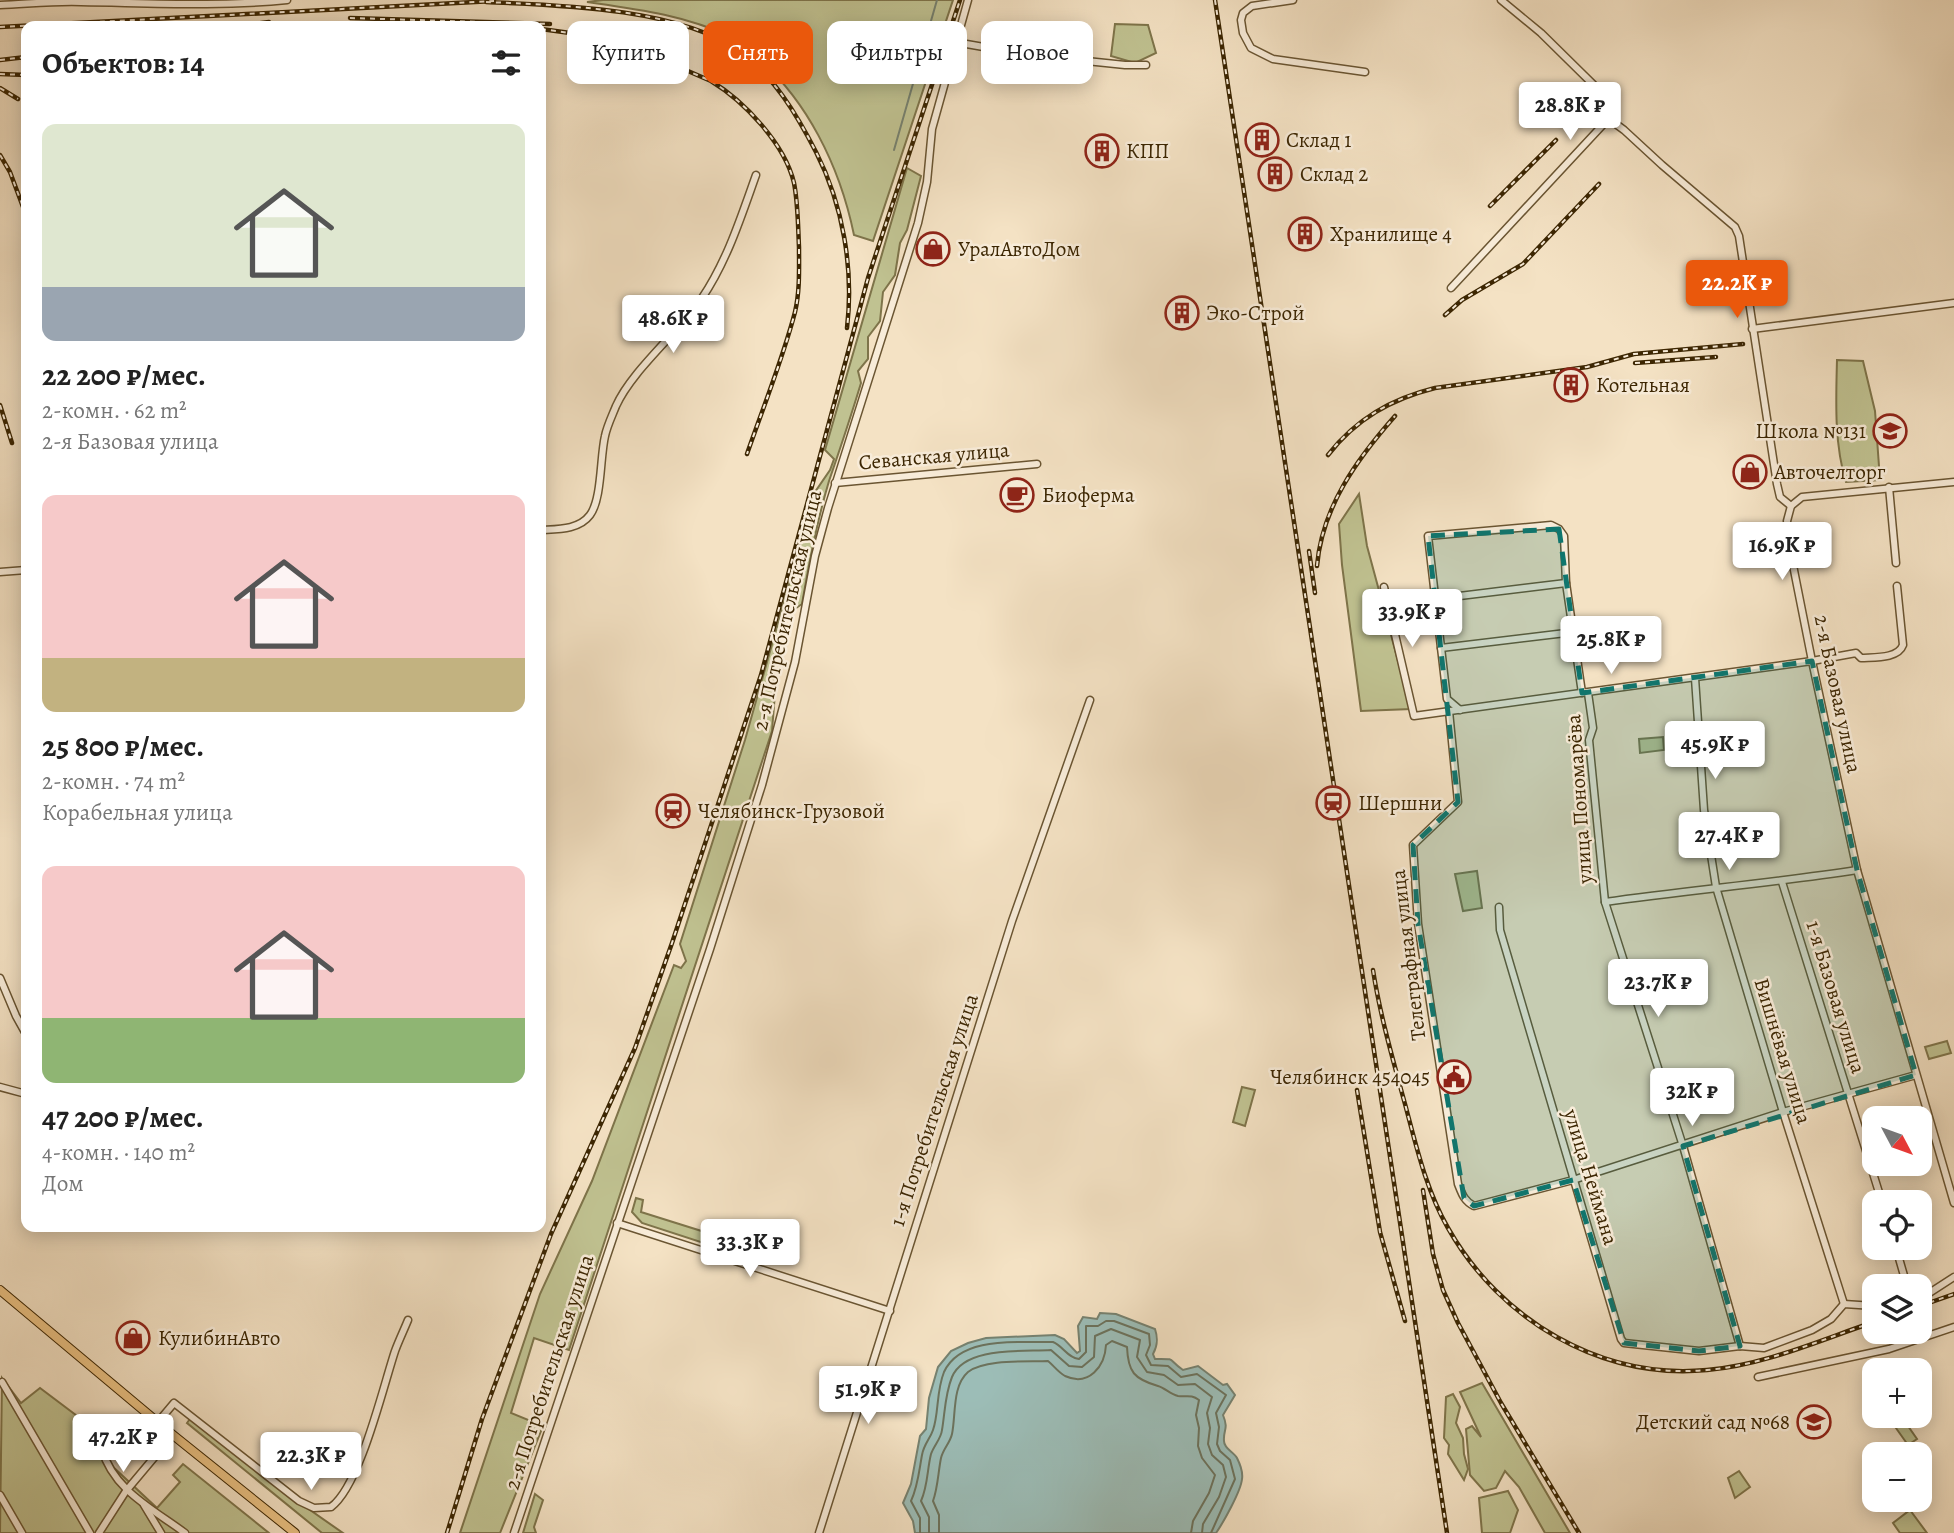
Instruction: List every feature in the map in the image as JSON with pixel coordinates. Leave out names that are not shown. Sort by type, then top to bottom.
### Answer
[{"type":"main road","points":[[0,1290],[295,1533]]},
{"type":"street","points":[[0,5],[80,2],[240,5],[287,0]]},
{"type":"street","name":"2-я Потребительская улица","points":[[962,21],[968,0]]},
{"type":"street","points":[[1293,0],[1252,6],[1243,13],[1242,33],[1251,48],[1273,59],[1365,72]]},
{"type":"street","points":[[1451,288],[1609,120],[1612,108],[1609,100],[1541,33],[1501,0]]},
{"type":"street","points":[[967,44],[995,49],[1022,46],[1048,57],[1146,65]]},
{"type":"street","name":"2-я Потребительская улица","points":[[514,1533],[710,948],[768,763],[795,662],[815,556],[835,483],[918,223],[928,182],[932,129],[944,84]]},
{"type":"street","points":[[1609,120],[1735,227],[1739,236],[1780,497],[1791,506],[1802,497],[1954,482]]},
{"type":"street","points":[[546,530],[567,528],[592,514],[605,436],[618,402],[704,296],[737,229],[755,175]]},
{"type":"street","points":[[1752,329],[1954,303]]},
{"type":"street","name":"Севанская улица","points":[[835,483],[1037,464]]},
{"type":"street","points":[[1889,487],[1896,564]]},
{"type":"street","name":"2-я Базовая улица","points":[[1791,506],[1787,521],[1791,555],[1857,870],[1954,1203]]},
{"type":"street","name":"улица Пономарёва","points":[[1435,600],[1428,536],[1552,525],[1559,528],[1564,537],[1566,583],[1593,728],[1589,740],[1605,902],[1683,1146],[1740,1346]]},
{"type":"street","points":[[0,572],[21,570]]},
{"type":"street","points":[[1460,710],[1447,699],[1435,600],[1566,583]]},
{"type":"street","points":[[1384,587],[1414,716],[1856,653],[1861,658],[1896,654],[1902,651],[1903,645],[1897,586]]},
{"type":"street","points":[[1441,648],[1574,632]]},
{"type":"street","name":"Вишнёвая улица","points":[[1695,678],[1704,810],[1717,887],[1783,1112],[1844,1304]]},
{"type":"street","name":"1-я Потребительская улица","points":[[819,1533],[1012,922],[1090,700]]},
{"type":"street","name":"Телеграфная улица","points":[[1448,711],[1458,802],[1413,845],[1418,924],[1458,1184],[1464,1198],[1474,1206],[1573,1180]]},
{"type":"street","points":[[1605,902],[1717,887],[1782,882],[1857,870]]},
{"type":"street","name":"1-я Базовая улица","points":[[1782,882],[1878,1190]]},
{"type":"street","name":"улица Неймана","points":[[1499,907],[1500,930],[1621,1339],[1625,1343],[1699,1351],[1740,1346]]},
{"type":"street","points":[[0,978],[21,1023]]},
{"type":"street","points":[[1573,1180],[1783,1112],[1916,1075]]},
{"type":"street","points":[[0,1087],[21,1093]]},
{"type":"street","points":[[617,1223],[890,1311]]},
{"type":"street","points":[[1932,1291],[1954,1277]]},
{"type":"street","points":[[1740,1346],[1764,1348],[1790,1340],[1831,1319],[1844,1304],[1862,1305]]},
{"type":"street","points":[[158,1422],[174,1403],[299,1501],[314,1508],[331,1507],[346,1491],[408,1320]]},
{"type":"street","points":[[1758,1377],[1889,1349],[1954,1327]]},
{"type":"street","points":[[2,1382],[90,1533]]},
{"type":"street","points":[[99,1533],[127,1491],[173,1435]]},
{"type":"street","points":[[102,1449],[113,1476],[127,1491],[185,1533]]},
{"type":"street","points":[[0,1495],[22,1533]]},
{"type":"street","points":[[141,1500],[161,1533]]},
{"type":"highlighted area","points":[[1559,529],[1582,693],[1812,661],[1857,870],[1916,1075],[1683,1146],[1740,1346],[1699,1351],[1624,1343],[1573,1180],[1474,1206],[1464,1198],[1418,924],[1413,845],[1458,802],[1428,536]]},
{"type":"green space","points":[[953,0],[946,21],[827,21],[827,84],[925,84],[873,241],[854,235],[830,159],[805,112],[783,84],[813,84],[813,21],[703,21],[703,25],[660,14],[587,2]]},
{"type":"green space","points":[[1115,24],[1148,25],[1156,53],[1135,63],[1111,56]]},
{"type":"green space","points":[[907,168],[921,176],[907,230],[900,243],[895,275],[883,292],[880,321],[868,337],[868,359],[858,371],[861,383],[825,496],[802,604],[786,615],[772,663],[775,693],[772,731],[569,1350],[534,1338],[511,1413],[543,1426],[500,1533],[460,1533],[540,1294],[592,1181],[674,965],[681,968],[686,961],[680,944],[745,740],[815,492],[834,459],[825,450]]},
{"type":"green space","points":[[1837,360],[1863,361],[1875,411],[1880,480],[1846,482],[1838,437]]},
{"type":"green space","points":[[1359,494],[1367,546],[1411,709],[1361,711],[1339,524]]},
{"type":"green space","points":[[1663,737],[1664,750],[1640,753],[1639,739]]},
{"type":"green space","points":[[1477,871],[1482,908],[1463,911],[1455,874]]},
{"type":"green space","points":[[1947,1041],[1951,1053],[1929,1059],[1925,1047]]},
{"type":"green space","points":[[1242,1087],[1255,1090],[1245,1126],[1233,1122]]},
{"type":"green space","points":[[636,1198],[643,1200],[641,1212],[762,1250],[759,1261],[642,1223],[632,1212]]},
{"type":"green space","points":[[2,1378],[21,1403],[40,1388],[109,1440],[110,1464],[157,1508],[180,1482],[173,1475],[183,1464],[269,1533],[0,1533]]},
{"type":"green space","points":[[1482,1383],[1570,1533],[1545,1533],[1519,1487],[1505,1471],[1496,1488],[1484,1491],[1470,1475],[1466,1429],[1472,1426],[1481,1437],[1460,1392]]},
{"type":"green space","points":[[1453,1394],[1460,1407],[1456,1423],[1463,1438],[1468,1469],[1464,1480],[1448,1454],[1449,1445],[1444,1438],[1446,1397]]},
{"type":"green space","points":[[190,1419],[280,1489],[343,1533],[322,1533],[187,1423]]},
{"type":"green space","points":[[1896,1428],[1909,1428],[1917,1439],[1906,1442]]},
{"type":"green space","points":[[1739,1471],[1750,1487],[1735,1498],[1728,1478]]},
{"type":"green space","points":[[1508,1491],[1518,1510],[1510,1533],[1482,1533],[1479,1498]]},
{"type":"green space","points":[[535,1494],[543,1500],[534,1527],[536,1533],[523,1533]]},
{"type":"green space","points":[[1911,1512],[1927,1533],[1900,1533],[1893,1523]]},
{"type":"water","points":[[1100,1313],[1116,1314],[1155,1329],[1155,1359],[1171,1360],[1183,1370],[1198,1366],[1223,1385],[1227,1384],[1235,1395],[1223,1415],[1226,1427],[1224,1441],[1237,1458],[1242,1479],[1235,1499],[1216,1533],[915,1533],[913,1521],[903,1503],[911,1484],[920,1436],[926,1429],[929,1398],[938,1367],[951,1351],[986,1338],[1055,1335],[1064,1339],[1077,1353],[1080,1351],[1078,1326],[1083,1317],[1097,1319]]},
{"type":"waterway","points":[[894,150],[937,0]]},
{"type":"railway","points":[[447,1533],[482,1419],[551,1234],[635,1048],[672,943],[761,675],[868,278],[960,0]]},
{"type":"railway","points":[[1215,0],[1447,1533]]},
{"type":"railway","points":[[114,21],[494,1]]},
{"type":"railway","points":[[486,2],[582,7],[652,17],[714,37],[752,61],[774,84],[793,110],[816,152],[833,194],[840,215],[847,260],[847,328]]},
{"type":"railway","points":[[350,18],[450,21]]},
{"type":"railway","points":[[546,24],[550,24]]},
{"type":"railway","points":[[0,27],[21,26]]},
{"type":"railway","points":[[546,30],[614,39],[711,81],[737,100],[762,125],[782,153],[794,183],[798,215],[797,304],[785,347],[747,454]]},
{"type":"railway","points":[[0,60],[21,58]]},
{"type":"railway","points":[[0,74],[21,75]]},
{"type":"railway","points":[[0,88],[18,99]]},
{"type":"railway","points":[[1490,206],[1556,140]]},
{"type":"railway","points":[[0,155],[10,172],[21,202]]},
{"type":"railway","points":[[1445,315],[1462,300],[1523,264],[1599,184]]},
{"type":"railway","points":[[1328,455],[1350,431],[1376,412],[1404,398],[1435,388],[1587,367],[1634,354],[1743,344]]},
{"type":"railway","points":[[1635,363],[1716,357]]},
{"type":"railway","points":[[0,405],[12,443]]},
{"type":"railway","points":[[1317,566],[1320,544],[1334,504],[1367,449],[1395,416]]},
{"type":"railway","points":[[1309,551],[1315,593]]},
{"type":"railway","points":[[1373,970],[1391,1054],[1418,1151],[1440,1213],[1470,1261],[1496,1290],[1525,1316],[1557,1337],[1592,1354],[1629,1365],[1668,1371],[1707,1370],[1750,1363],[1862,1326]]},
{"type":"railway","points":[[1357,1090],[1380,1232],[1405,1321]]},
{"type":"railway","points":[[1423,1190],[1433,1254],[1443,1290],[1458,1323],[1501,1403],[1579,1533]]},
{"type":"railway","points":[[1932,1302],[1954,1294]]},
{"type":"place","name":"Склад 1","points":[[1262,140]]},
{"type":"place","name":"КПП","points":[[1102,151]]},
{"type":"place","name":"Склад 2","points":[[1275,174]]},
{"type":"place","name":"Хранилище 4","points":[[1305,234]]},
{"type":"place","name":"УралАвтоДом","points":[[933,249]]},
{"type":"place","name":"Эко-Строй","points":[[1182,313]]},
{"type":"place","name":"Котельная","points":[[1571,385]]},
{"type":"place","name":"Школа №131","points":[[1890,431]]},
{"type":"place","name":"Авточелторг","points":[[1750,472]]},
{"type":"place","name":"Биоферма","points":[[1017,495]]},
{"type":"place","name":"Шершни","points":[[1333,803]]},
{"type":"place","name":"Челябинск-Грузовой","points":[[673,811]]},
{"type":"place","name":"Челябинск 454045","points":[[1454,1077]]},
{"type":"place","name":"КулибинАвто","points":[[133,1338]]},
{"type":"place","name":"Детский сад №68","points":[[1814,1422]]}]
